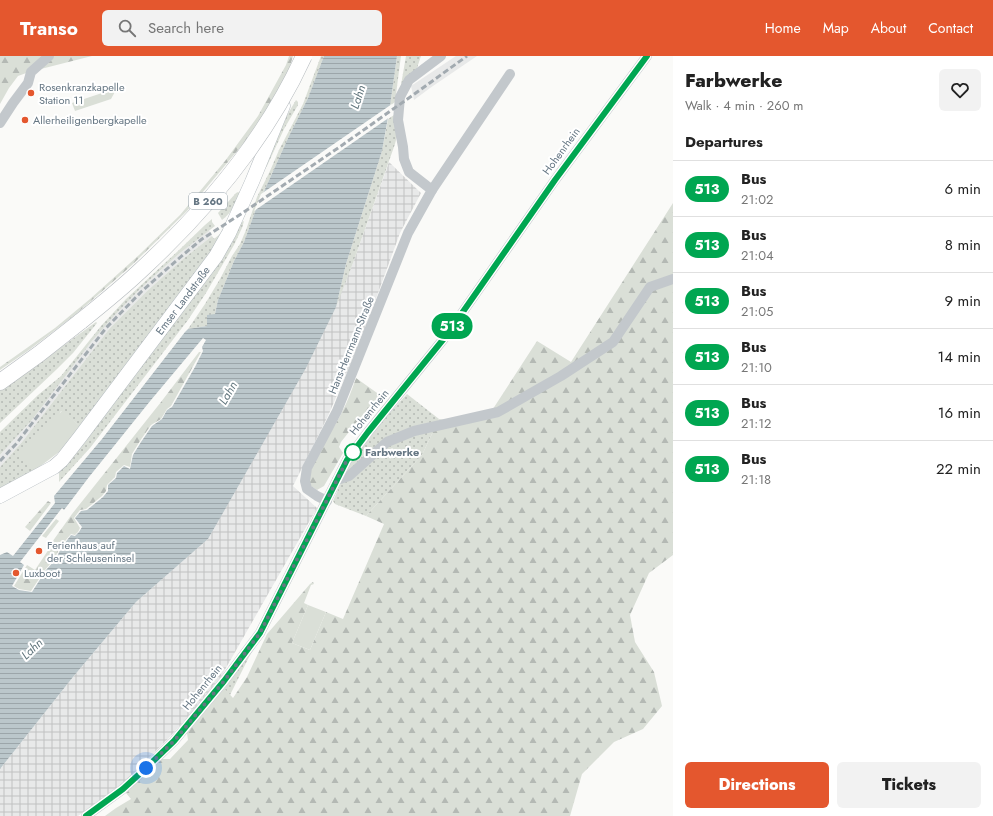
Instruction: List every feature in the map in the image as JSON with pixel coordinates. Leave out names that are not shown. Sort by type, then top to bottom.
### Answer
[{"type":"main road","name":"B 260","points":[[0,382],[81,321],[141,270],[206,204],[242,159],[274,111],[304,56]]},
{"type":"street","points":[[0,123],[28,83],[31,73],[49,56]]},
{"type":"street","name":"Emser Landstraße","points":[[0,496],[54,467],[62,460],[90,425],[216,256],[230,233],[252,182],[284,103],[300,56]]},
{"type":"street","points":[[432,190],[409,172],[404,159],[398,120],[400,96],[409,80],[441,56]]},
{"type":"street","name":"Hohenrhein","points":[[86,816],[123,789],[174,741],[260,633],[347,460],[446,336],[555,180],[647,56]]},
{"type":"street","name":"Hans-Herrmann-Straße","points":[[326,501],[307,489],[305,481],[307,468],[337,411],[408,233],[432,190],[510,74]]},
{"type":"street","points":[[337,480],[349,476],[387,442],[414,431],[498,412],[561,376],[613,342],[650,287],[673,279]]},
{"type":"shaded area","points":[[456,56],[477,56],[414,100],[411,86]]},
{"type":"shaded area","points":[[389,162],[421,193],[400,233],[362,337],[328,416],[293,486],[317,508],[222,675],[168,739],[121,785],[78,816],[0,816],[0,769],[73,677],[136,602],[208,539],[335,307],[353,263]]},
{"type":"shaded area","points":[[209,230],[212,236],[147,291],[110,328],[22,442],[0,467],[0,455],[31,421],[103,327],[139,290],[180,253]]},
{"type":"green space","points":[[0,56],[92,56],[18,76],[0,104]]},
{"type":"green space","points":[[289,56],[293,56],[289,70],[265,113],[243,144],[187,211],[132,265],[75,315],[0,370],[0,367],[55,328],[90,299],[139,255],[180,215],[225,161],[258,116],[286,65]]},
{"type":"green space","points":[[321,56],[324,56],[308,98],[256,209],[244,242],[234,261],[218,300],[215,314],[207,326],[188,329],[205,304],[240,244],[257,197],[303,104]]},
{"type":"green space","points":[[397,56],[401,56],[395,102],[390,106]]},
{"type":"green space","points":[[406,56],[421,56],[416,71],[401,85]]},
{"type":"green space","points":[[117,88],[111,99],[75,111],[72,103]]},
{"type":"green space","points":[[296,100],[298,105],[262,173],[283,122]]},
{"type":"green space","points":[[394,115],[397,136],[395,144],[336,307],[346,264],[382,151],[388,119]]},
{"type":"green space","points":[[238,192],[242,194],[231,211],[222,220],[218,213]]},
{"type":"green space","points":[[673,203],[673,555],[649,573],[630,615],[635,642],[654,672],[662,706],[643,729],[614,742],[582,774],[570,816],[105,816],[131,799],[126,793],[162,759],[170,759],[188,740],[187,733],[224,688],[233,698],[247,677],[267,634],[310,584],[313,582],[314,584],[311,585],[304,603],[308,605],[292,643],[310,650],[326,612],[343,619],[384,524],[366,516],[422,455],[439,419],[464,423],[489,415],[537,341],[571,362]]},
{"type":"green space","points":[[212,219],[215,226],[162,269],[114,316],[92,341],[31,421],[0,455],[0,432],[38,395],[61,376],[101,326],[126,299]]},
{"type":"green space","points":[[244,221],[234,245],[206,293],[188,320],[90,448],[59,482],[59,469],[240,223]]},
{"type":"green space","points":[[220,234],[222,235],[217,243],[81,427],[61,411],[34,471],[0,491],[0,467],[22,442],[110,328],[147,291],[183,259],[212,236],[214,239]]},
{"type":"green space","points":[[96,322],[97,323],[73,353],[0,423],[0,390]]},
{"type":"green space","points":[[199,352],[201,352],[171,406],[167,409],[161,419],[151,425],[132,454],[130,467],[124,465],[116,472],[115,477],[107,485],[106,491],[102,496],[86,509],[80,510],[74,518],[80,528],[78,532],[75,535],[71,534],[60,547],[55,558],[31,591],[19,589],[14,586],[27,565],[35,570],[51,546],[50,545],[72,514]]},
{"type":"green space","points":[[356,378],[387,400],[374,402],[341,442],[339,447],[343,453],[324,486],[317,490],[309,483],[313,464],[344,408]]},
{"type":"green space","points":[[407,394],[439,419],[422,455],[366,516],[335,504],[333,501],[353,458],[385,418]]},
{"type":"green space","points":[[62,411],[81,427],[59,452],[34,471],[19,455]]},
{"type":"green space","points":[[48,501],[51,503],[30,531],[25,527]]},
{"type":"green space","points":[[56,519],[59,521],[46,538],[42,536]]},
{"type":"green space","points":[[308,605],[326,612],[310,650],[292,643]]},
{"type":"green space","points":[[255,646],[249,657],[230,695],[224,689]]},
{"type":"water","name":"Lahn","points":[[324,56],[397,56],[382,151],[346,264],[336,307],[306,368],[208,539],[136,602],[73,677],[0,769],[0,555],[7,552],[13,556],[55,503],[54,496],[102,439],[185,332],[188,329],[207,326],[207,315],[215,314],[218,300],[234,261],[244,242],[256,209],[308,98]],"holes":[[[203,338],[206,340],[202,347],[203,351],[195,367],[172,407],[167,410],[162,419],[152,426],[141,442],[133,455],[130,469],[124,466],[117,473],[116,478],[108,485],[108,491],[103,497],[87,510],[81,511],[75,518],[82,527],[75,536],[71,535],[32,592],[19,590],[12,586],[24,565],[20,562],[62,508],[64,510],[151,400]]]},
{"type":"pier","points":[[392,104],[390,117],[254,211],[261,194]]},
{"type":"railway","points":[[0,461],[16,444],[106,328],[141,292],[177,260],[202,239],[341,146],[467,56]]},
{"type":"bus line","name":"513","points":[[86,816],[123,789],[174,741],[224,681],[260,633],[347,460],[446,336],[555,180],[647,56]]},
{"type":"place","name":"Rosenkranzkapelle Station 11","points":[[31,93]]},
{"type":"place","name":"Allerheiligenbergkapelle","points":[[25,120]]},
{"type":"place","name":"Farbwerke","points":[[353,452]]},
{"type":"place","name":"Ferienhaus auf der Schleuseninsel","points":[[39,551]]},
{"type":"place","name":"Luxboot","points":[[16,573]]},
{"type":"route","points":[[146,768],[174,741],[224,681],[260,633],[347,460],[353,452]]}]
